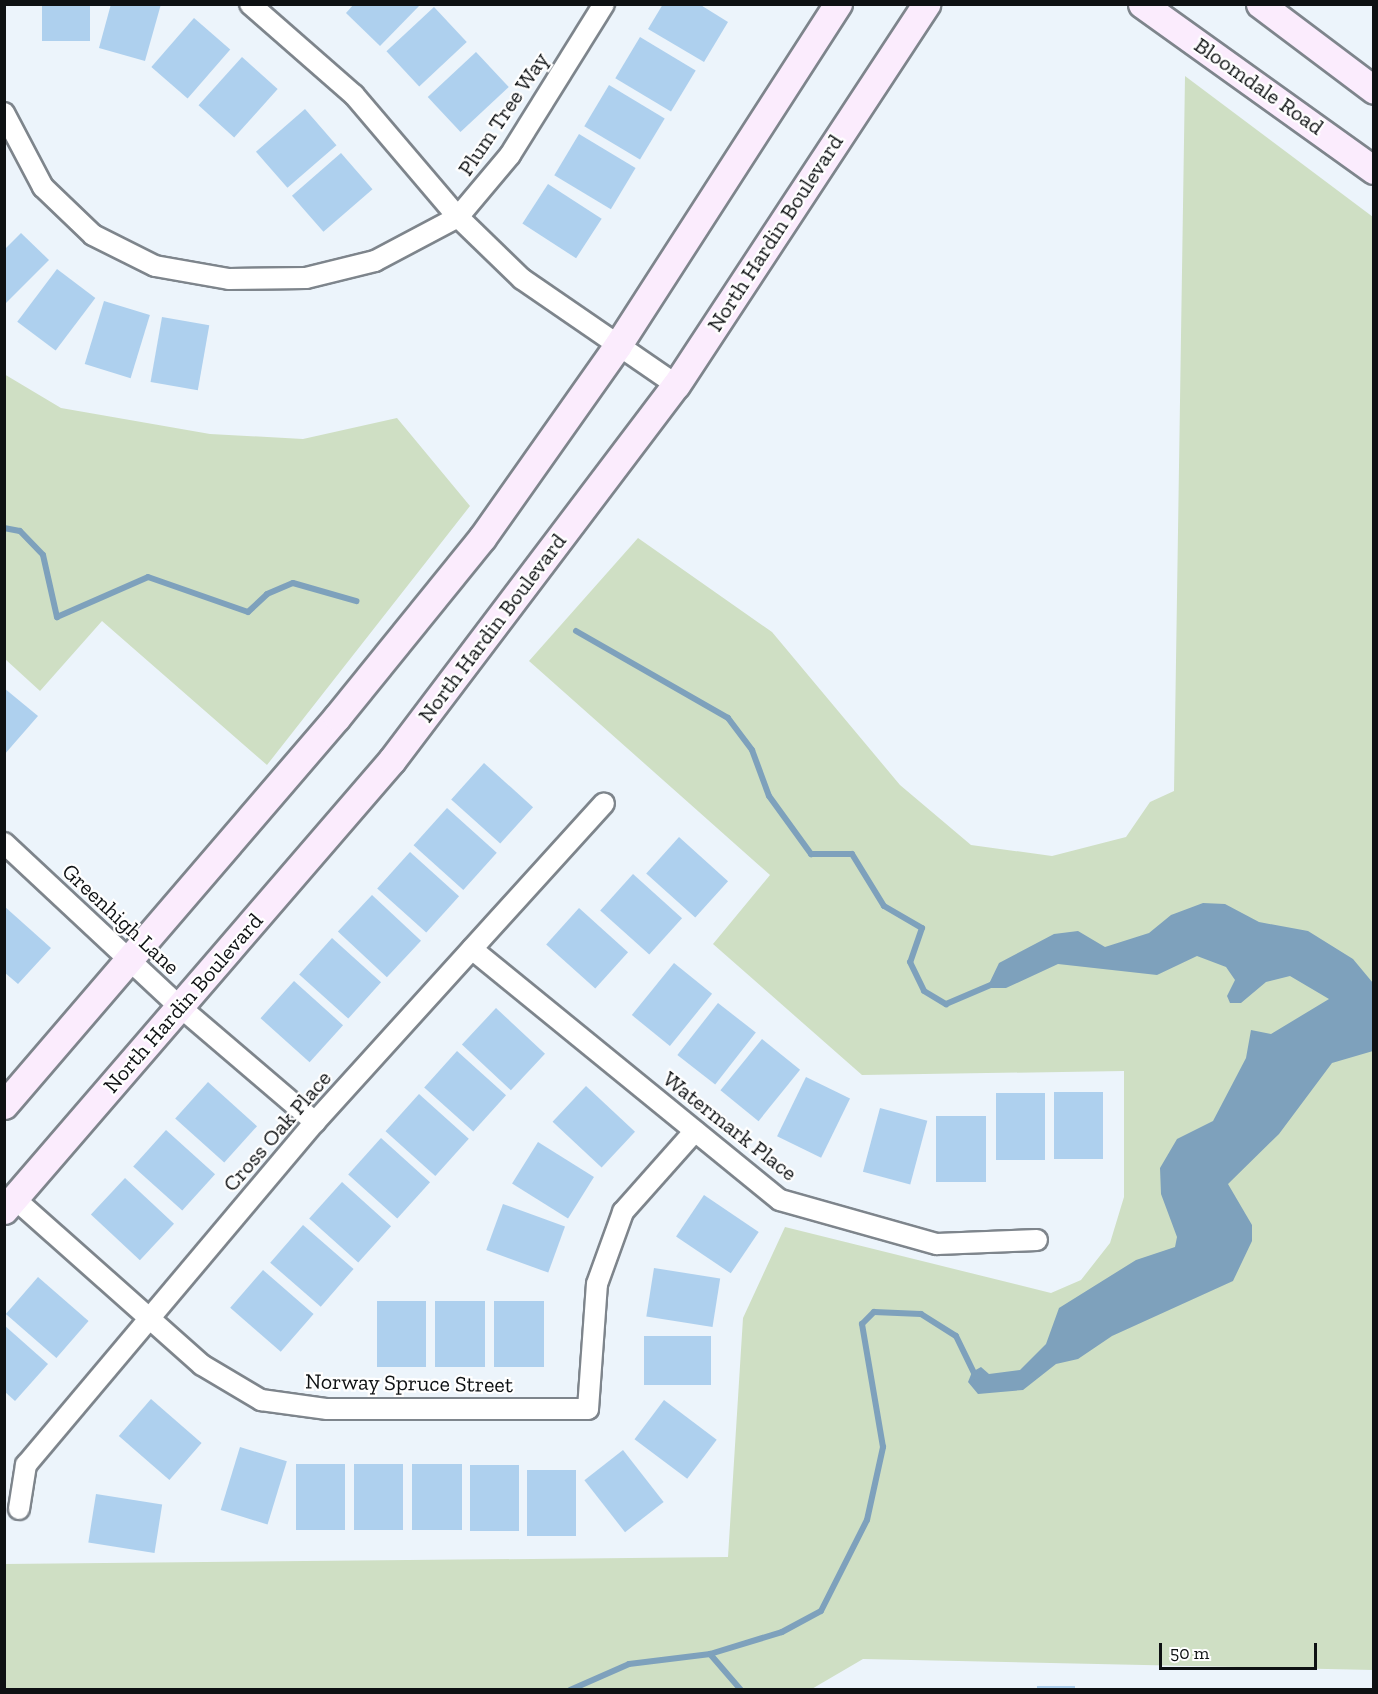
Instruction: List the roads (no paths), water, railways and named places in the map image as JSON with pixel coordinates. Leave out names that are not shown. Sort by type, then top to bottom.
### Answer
[{"type":"street","points":[[250,4],[354,95],[458,217],[522,279],[676,385]]},
{"type":"street","name":"Plum Tree Way","points":[[4,113],[43,188],[93,235],[155,266],[229,279],[306,278],[375,261],[458,217],[510,155],[604,4]]},
{"type":"street","points":[[4,1105],[131,961],[482,538],[618,345],[838,4]]},
{"type":"street","name":"North Hardin Boulevard","points":[[10,1205],[392,760],[676,385],[926,4]]},
{"type":"street","name":"Bloomdale Road","points":[[1142,4],[1374,170]]},
{"type":"street","points":[[1260,4],[1374,90]]},
{"type":"street","name":"Cross Oak Place","points":[[20,1509],[26,1466],[315,1122],[604,803]]},
{"type":"street","name":"Greenhigh Lane","points":[[4,843],[179,1006],[315,1122]]},
{"type":"street","name":"Watermark Place","points":[[472,950],[780,1200],[858,1225],[937,1244],[1037,1240]]},
{"type":"street","name":"Norway Spruce Street","points":[[10,1205],[202,1365],[261,1400],[327,1409],[588,1409],[597,1284],[623,1212],[695,1131]]},
{"type":"water","points":[[1203,903],[1225,904],[1259,922],[1308,931],[1353,959],[1373,983],[1373,1051],[1332,1063],[1279,1134],[1228,1184],[1252,1225],[1252,1241],[1233,1281],[1112,1336],[1078,1359],[1056,1364],[1023,1390],[978,1394],[968,1382],[972,1372],[981,1367],[989,1374],[1020,1370],[1046,1344],[1059,1308],[1136,1260],[1175,1247],[1177,1237],[1161,1194],[1160,1168],[1177,1139],[1213,1121],[1246,1058],[1251,1030],[1271,1034],[1329,999],[1290,976],[1266,982],[1241,1003],[1230,1003],[1227,996],[1235,980],[1226,967],[1197,956],[1157,975],[1058,964],[1006,988],[987,988],[999,963],[1054,934],[1078,931],[1105,947],[1149,933],[1171,915]]},
{"type":"waterway","points":[[4,528],[20,531],[43,555],[57,617],[148,577],[248,612],[267,594],[293,583],[356,601]]},
{"type":"waterway","points":[[576,631],[728,718],[752,750],[769,796],[811,854],[852,854],[884,906],[922,928],[910,962],[924,991],[946,1004],[993,984]]},
{"type":"waterway","points":[[570,1690],[629,1664],[710,1654],[782,1632],[821,1611],[867,1520],[883,1447],[862,1324],[874,1312],[921,1314],[956,1336],[976,1377]]},
{"type":"waterway","points":[[710,1654],[741,1690]]}]
